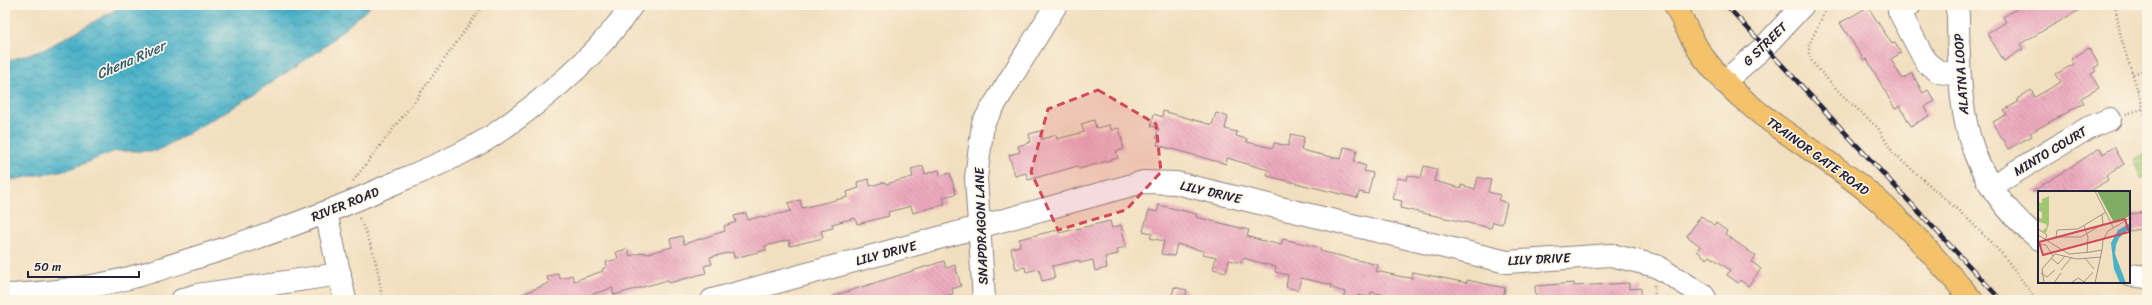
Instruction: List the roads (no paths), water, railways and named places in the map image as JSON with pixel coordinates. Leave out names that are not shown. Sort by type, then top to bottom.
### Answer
[{"type":"main road","name":"TRAINOR GATE ROAD","points":[[1675,5],[1703,57],[1724,82],[1757,112],[1785,134],[1866,190],[1886,207],[1911,232],[1972,300]]},
{"type":"street","name":"RIVER ROAD","points":[[5,295],[98,285],[145,274],[281,230],[350,203],[445,161],[494,135],[538,102],[580,65],[623,19],[632,5]]},
{"type":"street","name":"SNAPDRAGON LANE","points":[[984,300],[976,178],[983,123],[1056,5]]},
{"type":"street","name":"G STREET","points":[[1724,82],[1764,46],[1803,5]]},
{"type":"street","points":[[1910,5],[1899,11],[1926,62],[1939,72],[1959,75]]},
{"type":"street","name":"ALATNA LOOP","points":[[1963,8],[1959,75],[1962,106],[1971,144],[1992,186],[2009,211],[2038,238]]},
{"type":"street","name":"MINTO COURT","points":[[1992,186],[2088,128],[2110,120]]},
{"type":"street","name":"LILY DRIVE","points":[[712,300],[1143,182],[1176,183],[1507,262],[1611,255],[1656,266],[1703,295],[1706,300]]},
{"type":"street","points":[[326,212],[346,300]]},
{"type":"street","points":[[182,300],[197,295],[340,274]]},
{"type":"street","points":[[2130,275],[2147,277]]},
{"type":"water","name":"Chena River","points":[[124,5],[372,5],[319,51],[235,106],[157,151],[115,151],[70,169],[5,181],[5,62],[47,48]]},
{"type":"railway","points":[[1726,5],[2001,300]]}]
